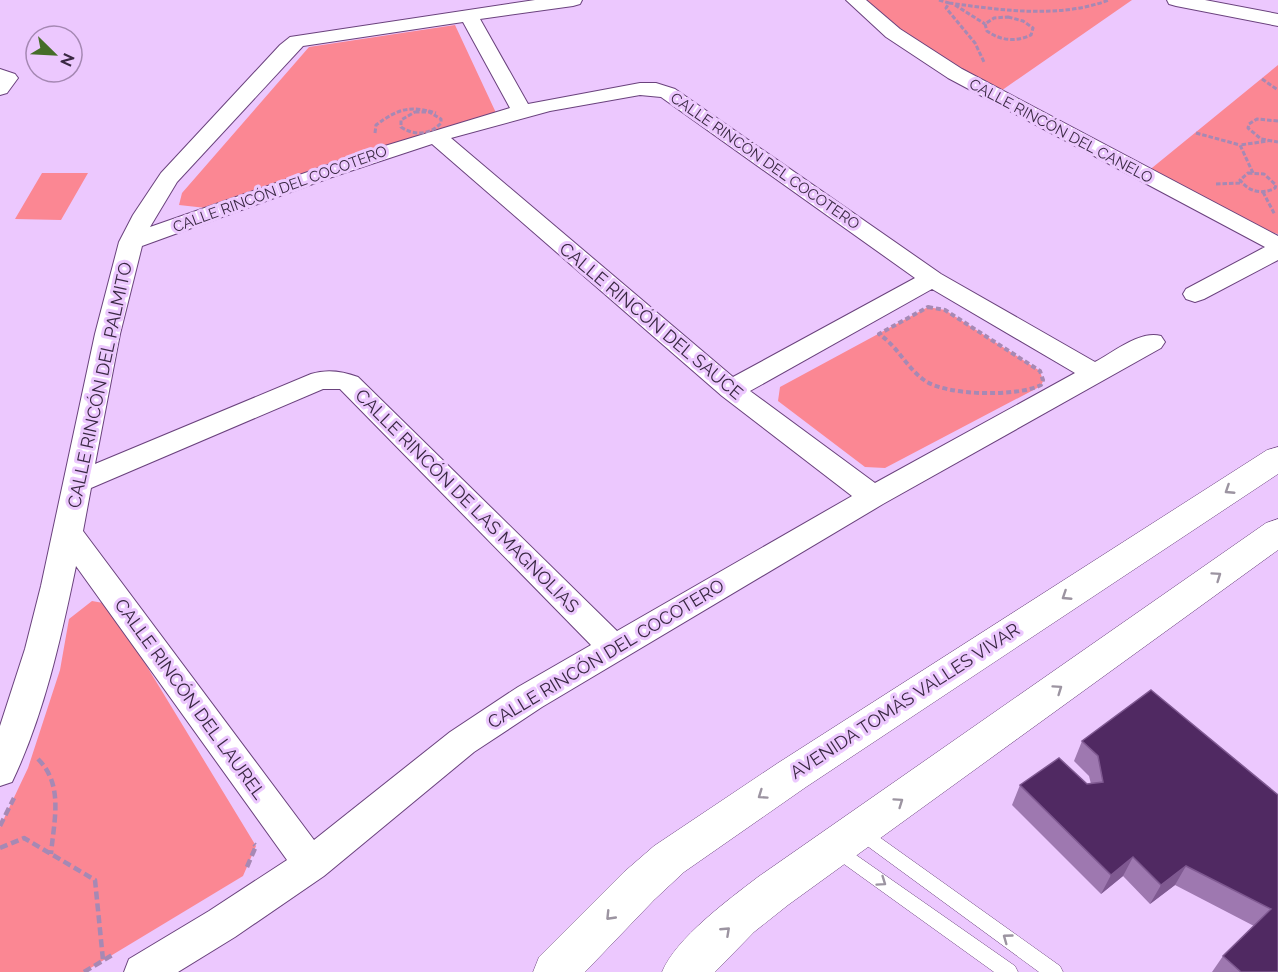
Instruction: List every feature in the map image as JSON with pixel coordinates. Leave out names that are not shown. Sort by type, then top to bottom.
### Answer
[{"type":"main road","name":"AVENIDA TOMÁS VALLES VIVAR","points":[[555,972],[639,886],[669,859],[801,768],[1278,458]]},
{"type":"main road","points":[[684,972],[739,918],[773,891],[1278,532]]},
{"type":"street","name":"CALLE RINCÓN DEL PALMITO","points":[[9,779],[69,534],[116,299],[131,242],[144,214],[169,178],[287,49],[297,41],[573,0]]},
{"type":"street","name":"CALLE RINCÓN DEL CANELO","points":[[855,0],[883,26],[924,56],[1108,158],[1278,245]]},
{"type":"street","points":[[1176,0],[1278,20]]},
{"type":"street","points":[[469,16],[522,111]]},
{"type":"street","points":[[0,75],[9,78],[0,89]]},
{"type":"street","name":"CALLE RINCÓN DEL COCOTERO","points":[[131,242],[366,157],[441,125],[640,89],[662,90],[932,279],[1094,373]]},
{"type":"street","name":"CALLE RINCÓN DEL SAUCE","points":[[441,125],[731,390],[873,497]]},
{"type":"street","points":[[1195,294],[1278,250]]},
{"type":"street","points":[[731,390],[932,279]]},
{"type":"street","name":"CALLE RINCÓN DEL COCOTERO","points":[[144,972],[222,924],[311,864],[462,742],[530,696],[873,497],[1152,342]]},
{"type":"street","name":"CALLE RINCÓN DE LAS MAGNOLIAS","points":[[79,482],[320,380],[340,380],[349,383],[612,647]]},
{"type":"street","name":"CALLE RINCÓN DEL LAUREL","points":[[69,534],[311,864]]},
{"type":"lane","points":[[847,839],[1009,972]]},
{"type":"lane","points":[[847,839],[1054,972]]},
{"type":"path","points":[[985,24],[993,18],[1016,18],[1029,24],[1033,31],[1031,35],[1021,39],[1005,39],[991,35],[985,24],[970,16],[962,8],[949,3],[1021,10],[1066,9],[1109,0]]},
{"type":"path","points":[[1262,79],[1278,90]]},
{"type":"path","points":[[375,142],[376,125],[395,111],[418,108],[429,112],[441,125]]},
{"type":"path","points":[[1278,121],[1264,119],[1249,124],[1248,128],[1255,136],[1278,142]]},
{"type":"path","points":[[1196,133],[1240,145],[1269,141]]},
{"type":"path","points":[[1240,145],[1253,173]]},
{"type":"path","points":[[1253,173],[1270,178],[1276,184],[1273,190],[1263,192],[1252,190],[1241,183],[1241,177],[1253,173]]},
{"type":"path","points":[[1263,192],[1278,221]]},
{"type":"path","points":[[869,339],[928,307],[945,310],[1040,371],[1043,381],[1041,386],[1021,396]]},
{"type":"path","points":[[879,334],[897,347],[916,375],[939,388],[969,391],[1031,391]]},
{"type":"path","points":[[32,754],[50,771],[56,801],[51,854]]},
{"type":"path","points":[[0,826],[9,779]]},
{"type":"path","points":[[250,836],[256,846]]},
{"type":"path","points":[[0,848],[24,838],[95,880],[103,960]]},
{"type":"shaded area","points":[[865,0],[1132,0],[998,93],[937,64]]},
{"type":"shaded area","points":[[455,25],[497,115],[206,208],[179,205],[182,193],[309,47]]},
{"type":"shaded area","points":[[1278,65],[1278,234],[1259,229],[1147,172]]},
{"type":"shaded area","points":[[42,173],[88,173],[61,220],[15,219]]},
{"type":"shaded area","points":[[928,307],[945,310],[1040,371],[1043,381],[1041,386],[885,468],[865,467],[778,401],[780,387]]},
{"type":"shaded area","points":[[92,601],[109,604],[256,846],[243,876],[84,972],[0,972],[0,827],[28,768],[60,670],[69,619]]},
{"type":"building","points":[[1151,690],[1278,795],[1278,972],[1241,972],[1223,956],[1271,909],[1186,866],[1161,885],[1133,857],[1111,875],[1020,785],[1059,758],[1087,784],[1103,782],[1098,756],[1082,741]]}]
